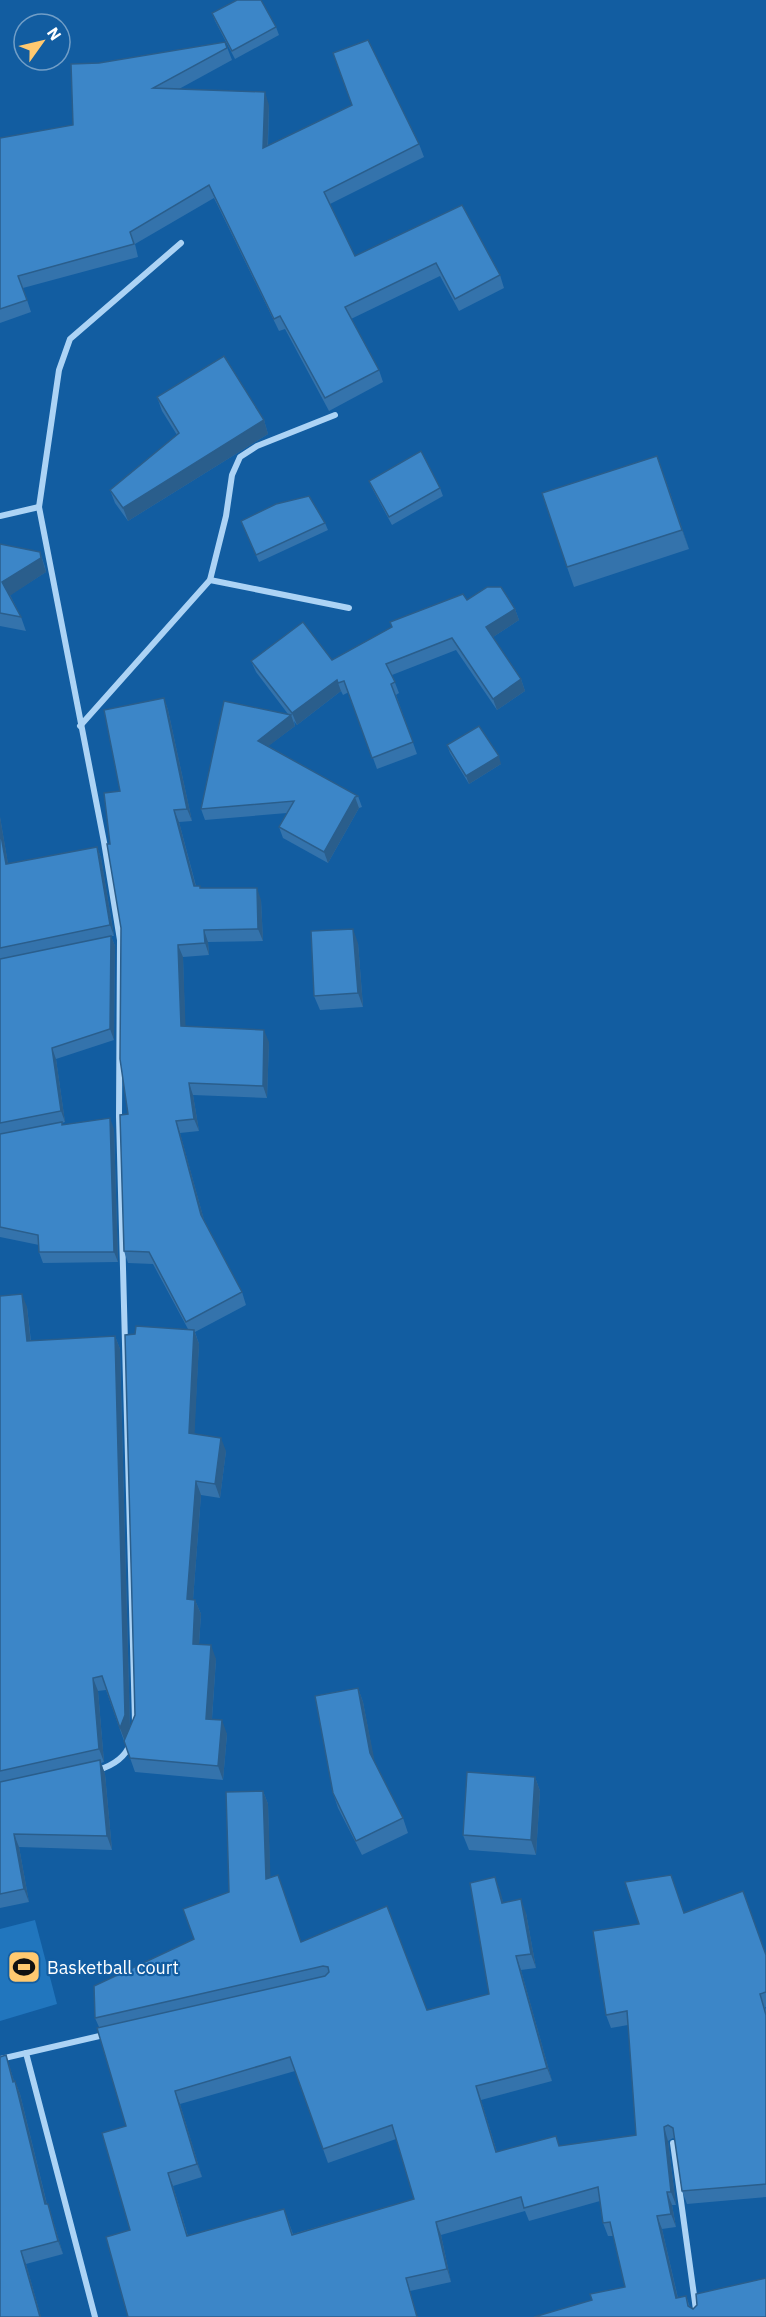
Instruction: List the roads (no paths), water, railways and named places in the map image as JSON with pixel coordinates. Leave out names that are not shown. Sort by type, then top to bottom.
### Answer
[{"type":"street","points":[[135,1729],[119,1117],[120,940],[104,842],[39,507],[59,370],[70,339],[181,243]]},
{"type":"street","points":[[80,726],[210,580],[226,516],[232,475],[240,457],[256,446],[335,415]]},
{"type":"street","points":[[0,516],[39,507]]},
{"type":"street","points":[[210,580],[349,608]]},
{"type":"street","points":[[109,942],[120,940]]},
{"type":"street","points":[[108,1119],[119,1117]]},
{"type":"street","points":[[90,1772],[101,1770],[116,1762],[129,1749],[132,1739]]},
{"type":"street","points":[[0,2059],[120,2031]]},
{"type":"street","points":[[26,2053],[95,2317]]},
{"type":"street","points":[[672,2143],[698,2317]]},
{"type":"place","name":"Basketball court","points":[[24,1967]]}]
